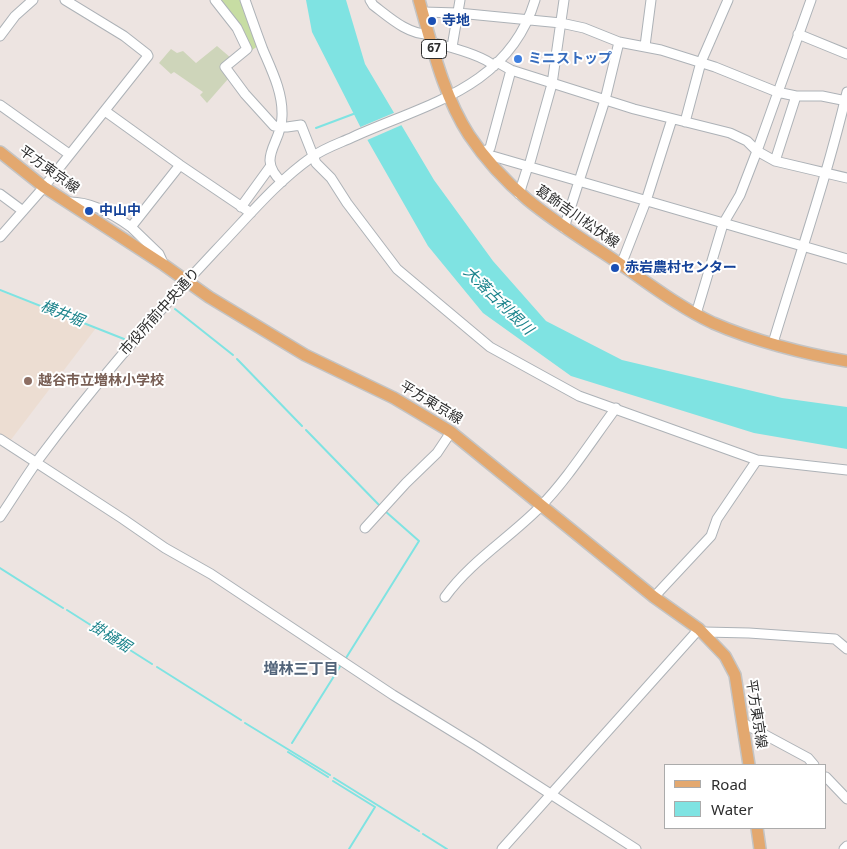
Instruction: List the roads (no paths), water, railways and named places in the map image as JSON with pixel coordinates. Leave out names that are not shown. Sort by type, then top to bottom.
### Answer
[{"type":"main road","name":"葛飾吉川松伏線","points":[[420,0],[449,97],[468,134],[482,153],[519,194],[564,228],[696,314],[727,328],[774,343],[847,361]]},
{"type":"main road","name":"平方東京線","points":[[0,152],[44,187],[186,281],[304,355],[394,398],[451,432],[654,597],[702,630],[725,656],[735,675],[749,764]]},
{"type":"main road","points":[[757,829],[760,849]]},
{"type":"street","points":[[0,36],[15,16],[33,0]]},
{"type":"street","points":[[0,237],[44,187],[148,56],[124,36],[65,0]]},
{"type":"street","points":[[215,0],[237,28],[247,49],[225,67],[245,94],[274,126],[301,125],[316,163],[332,178],[347,203],[397,269],[490,347],[580,396],[757,460],[847,470]]},
{"type":"street","points":[[245,0],[279,90],[282,116],[281,125],[269,156],[270,167],[274,175],[282,182]]},
{"type":"street","points":[[370,0],[401,26],[489,62],[605,100],[730,133],[746,141],[757,151],[775,161],[847,178]]},
{"type":"street","points":[[452,47],[460,0]]},
{"type":"street","name":"市役所前中央通り","points":[[0,517],[37,462],[112,364],[186,281],[282,182],[324,150],[449,97],[468,87],[496,64],[510,47],[528,19],[534,0]]},
{"type":"street","points":[[519,194],[529,166],[552,84],[564,0]]},
{"type":"street","points":[[645,46],[651,0]]},
{"type":"street","points":[[685,122],[700,62],[728,0]]},
{"type":"street","points":[[696,314],[723,224],[740,195],[811,0]]},
{"type":"street","points":[[423,12],[458,13],[561,23],[584,28],[619,42],[645,46],[700,62],[778,92],[796,96],[846,98],[826,172],[774,343]]},
{"type":"street","points":[[798,34],[847,54]]},
{"type":"street","points":[[564,228],[605,100],[619,42]]},
{"type":"street","points":[[482,153],[490,148],[511,70]]},
{"type":"street","points":[[775,161],[796,96]]},
{"type":"street","points":[[0,105],[69,154]]},
{"type":"street","points":[[105,111],[251,213]]},
{"type":"street","points":[[621,265],[646,200],[672,119]]},
{"type":"street","points":[[482,153],[847,259]]},
{"type":"street","points":[[131,227],[180,165]]},
{"type":"street","points":[[241,207],[270,167]]},
{"type":"street","points":[[0,194],[23,211]]},
{"type":"street","points":[[67,202],[82,202],[106,212],[131,227],[159,254],[164,265]]},
{"type":"street","points":[[445,597],[456,582],[541,506],[616,408]]},
{"type":"street","points":[[365,528],[406,483],[437,453],[451,432]]},
{"type":"street","points":[[0,439],[165,548],[211,574],[393,694],[636,849]]},
{"type":"street","points":[[654,597],[711,536],[717,519],[757,460]]},
{"type":"street","points":[[502,849],[702,630],[835,639],[847,649]]},
{"type":"street","points":[[743,723],[808,758],[813,764]]},
{"type":"street","points":[[827,778],[847,799]]},
{"type":"street","points":[[844,849],[847,846]]},
{"type":"water","name":"大落古利根川","points":[[306,0],[346,0],[365,64],[434,180],[493,261],[546,321],[622,360],[782,398],[847,407],[847,449],[754,433],[571,376],[483,313],[428,246],[364,134],[312,32]]},
{"type":"waterway","points":[[316,128],[356,113]]},
{"type":"waterway","name":"横井堀","points":[[0,290],[124,339]]},
{"type":"waterway","points":[[175,309],[233,355]]},
{"type":"waterway","points":[[237,359],[302,426]]},
{"type":"waterway","points":[[306,430],[380,506]]},
{"type":"waterway","points":[[346,658],[419,541],[385,511]]},
{"type":"waterway","name":"掛樋堀","points":[[0,568],[63,608]]},
{"type":"waterway","name":"掛樋堀","points":[[67,610],[152,664]]},
{"type":"waterway","points":[[292,743],[341,665]]},
{"type":"waterway","name":"掛樋堀","points":[[157,667],[241,720]]},
{"type":"waterway","name":"掛樋堀","points":[[245,723],[330,775]]},
{"type":"waterway","name":"掛樋堀","points":[[288,752],[328,777]]},
{"type":"waterway","name":"掛樋堀","points":[[334,778],[419,831]]},
{"type":"waterway","name":"掛樋堀","points":[[333,781],[375,807],[349,849]]},
{"type":"waterway","name":"掛樋堀","points":[[423,834],[447,849]]},
{"type":"place","name":"寺地","points":[[432,21]]},
{"type":"place","name":"ミニストップ","points":[[518,59]]},
{"type":"place","name":"中山中","points":[[89,211]]},
{"type":"place","name":"赤岩農村センター","points":[[615,268]]},
{"type":"place","name":"越谷市立増林小学校","points":[[28,381]]},
{"type":"district","name":"増林三丁目","points":[[301,670]]}]
